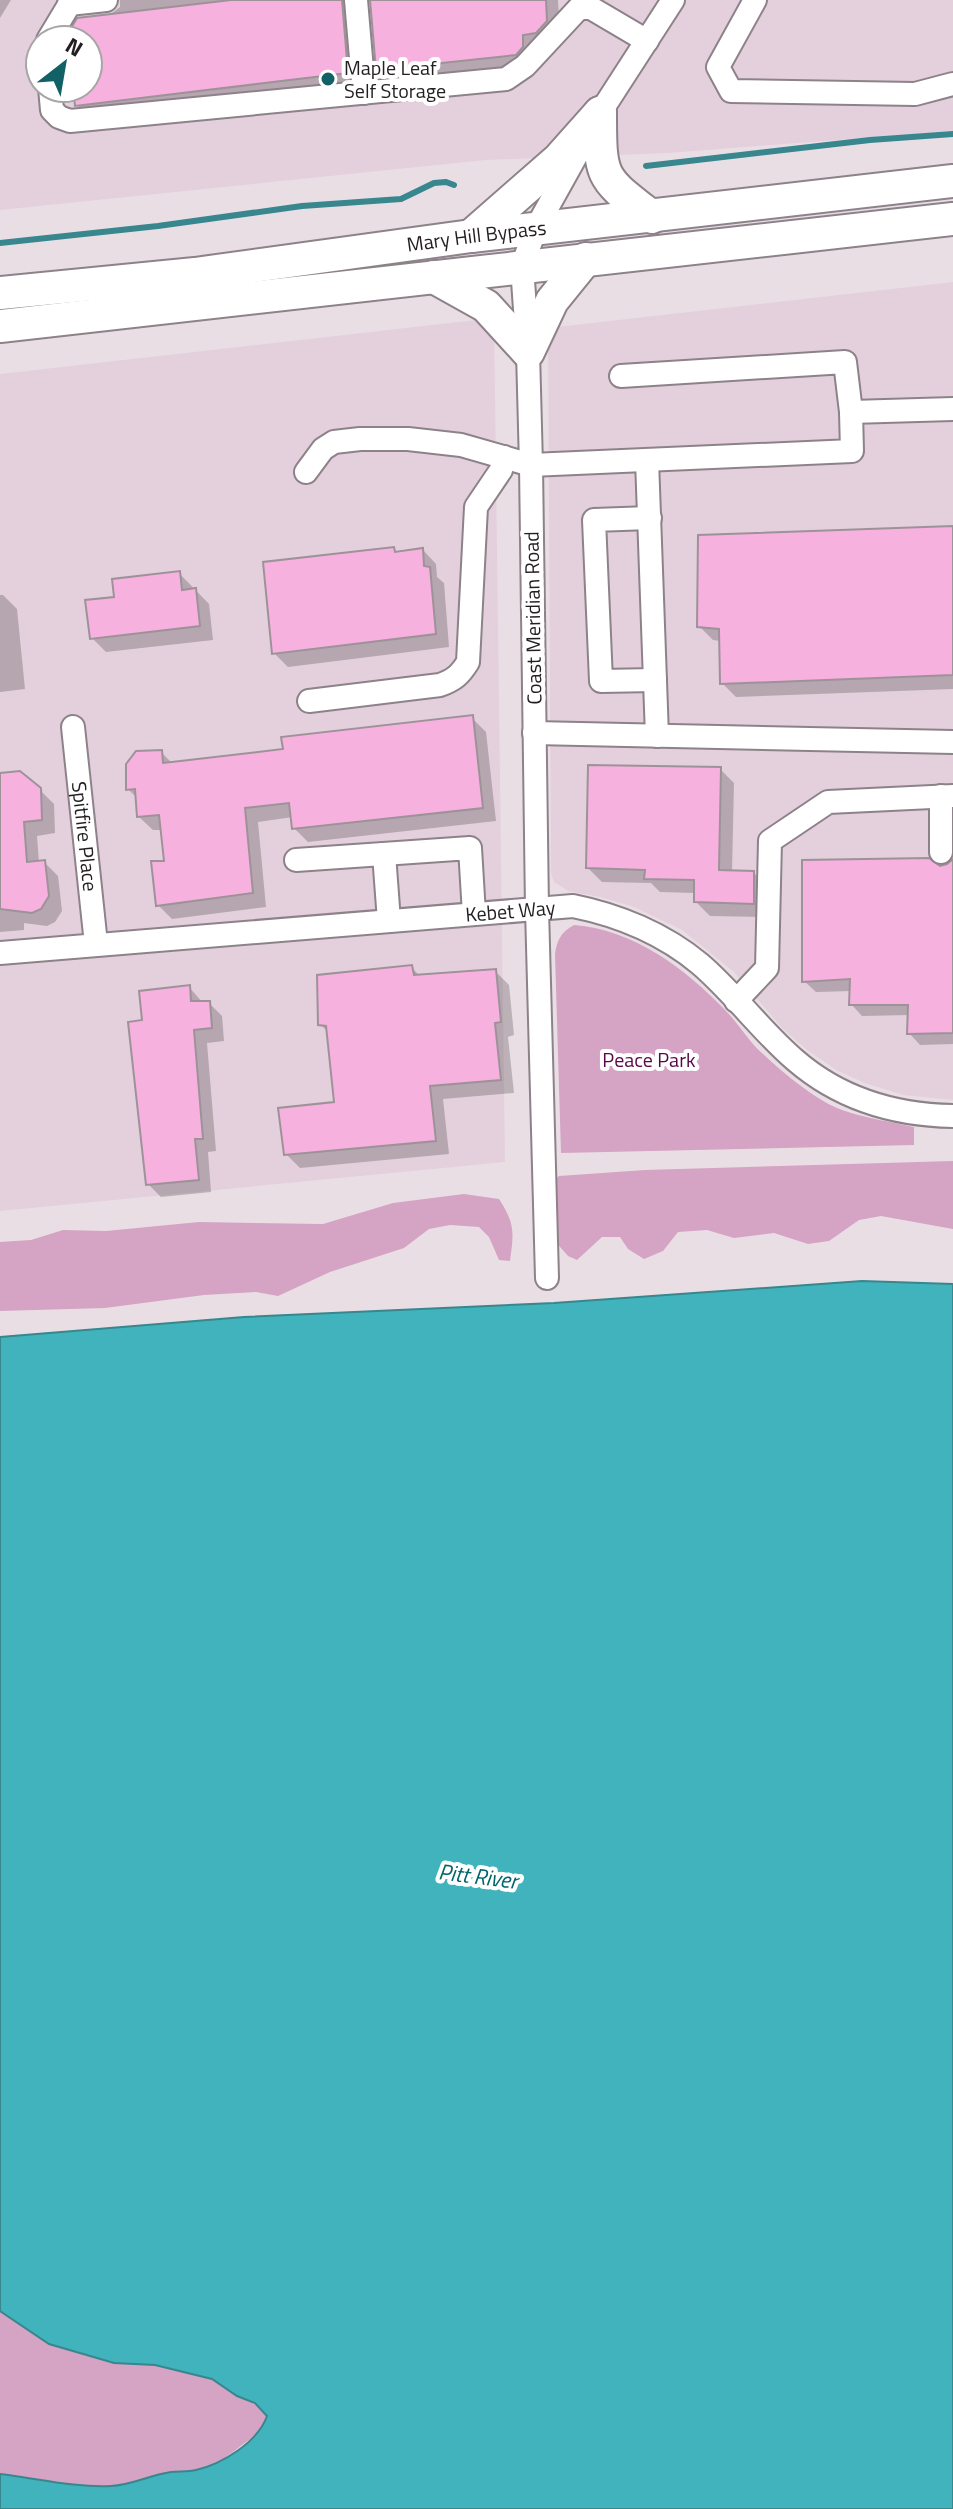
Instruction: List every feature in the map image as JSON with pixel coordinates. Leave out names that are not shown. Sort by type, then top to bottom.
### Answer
[{"type":"highway","points":[[600,113],[600,160],[610,185],[652,217]]},
{"type":"highway","points":[[471,236],[559,159],[600,113]]},
{"type":"highway","name":"Mary Hill Bypass","points":[[0,293],[195,274],[536,228],[953,181]]},
{"type":"highway","name":"Mary Hill Bypass","points":[[0,326],[953,219]]},
{"type":"highway","points":[[434,277],[486,306],[528,352],[552,301],[586,259]]},
{"type":"street","points":[[57,24],[70,2],[106,0]]},
{"type":"street","points":[[356,0],[364,93]]},
{"type":"street","name":"Coast Meridian Road","points":[[547,1278],[537,909],[531,465],[522,266],[536,228],[600,113],[673,0]]},
{"type":"street","points":[[755,0],[718,67],[731,91],[915,94],[953,84]]},
{"type":"street","points":[[51,104],[52,110],[59,117],[70,121],[506,79],[525,66],[584,6],[647,41]]},
{"type":"street","points":[[306,472],[323,449],[334,442],[360,439],[408,439],[461,445],[531,465],[852,451],[845,362],[621,376]]},
{"type":"street","points":[[851,412],[953,409]]},
{"type":"street","points":[[309,701],[440,685],[456,679],[463,671],[468,662],[476,507],[501,470],[504,457]]},
{"type":"street","points":[[647,460],[657,736]]},
{"type":"street","points":[[650,518],[594,520],[601,681],[655,680]]},
{"type":"street","name":"Spitfire Place","points":[[73,727],[96,944]]},
{"type":"street","points":[[534,733],[953,742]]},
{"type":"street","points":[[736,1001],[767,968],[770,841],[828,802],[947,796],[941,852]]},
{"type":"street","points":[[296,860],[470,848],[474,914]]},
{"type":"street","points":[[384,854],[389,921]]},
{"type":"street","name":"Kebet Way","points":[[0,953],[573,906],[604,913],[641,928],[699,964],[794,1060],[844,1093],[875,1106],[917,1115],[953,1116]]},
{"type":"shaded area","points":[[0,0],[953,0],[953,131],[668,153],[486,160],[0,210]]},
{"type":"shaded area","points":[[953,282],[953,1100],[903,1095],[838,1071],[783,1029],[734,972],[682,930],[634,907],[568,891],[554,882],[551,873],[548,328]]},
{"type":"shaded area","points":[[494,318],[505,1162],[0,1211],[0,374]]},
{"type":"green space","name":"Peace Park","points":[[574,925],[617,934],[676,966],[710,995],[757,1048],[800,1086],[845,1111],[914,1127],[914,1145],[561,1153],[555,954],[560,937]]},
{"type":"green space","points":[[953,1161],[953,1229],[881,1216],[859,1220],[829,1241],[808,1244],[774,1233],[734,1238],[707,1230],[678,1232],[663,1251],[644,1259],[628,1249],[620,1237],[602,1237],[577,1260],[568,1256],[553,1239],[553,1181],[559,1176],[645,1170]]},
{"type":"green space","points":[[464,1194],[499,1199],[512,1228],[510,1261],[499,1260],[489,1237],[479,1227],[450,1225],[429,1229],[404,1248],[330,1272],[278,1296],[256,1292],[204,1295],[105,1308],[0,1311],[0,1242],[31,1240],[63,1230],[106,1231],[199,1222],[323,1224],[393,1203]]},
{"type":"green space","points":[[0,2285],[212,2379],[260,2408],[267,2416],[264,2425],[218,2463],[193,2471],[171,2472],[140,2482],[0,2509]]},
{"type":"water","name":"Pitt River","points":[[862,1281],[953,1284],[953,2509],[0,2509],[0,2474],[70,2484],[111,2486],[163,2473],[196,2470],[217,2463],[238,2450],[256,2435],[267,2416],[255,2403],[237,2396],[212,2379],[155,2365],[114,2363],[49,2344],[0,2311],[0,1337],[244,1317],[554,1303]]},
{"type":"building","points":[[231,0],[342,0],[348,73],[104,102],[104,24],[73,24],[77,18]]},
{"type":"building","points":[[370,0],[546,0],[547,21],[536,33],[523,35],[523,47],[516,55],[376,70]]},
{"type":"building","points":[[953,526],[953,675],[720,684],[719,629],[697,627],[698,535]]},
{"type":"building","points":[[394,547],[395,552],[423,548],[424,566],[430,567],[436,634],[272,654],[263,562]]},
{"type":"building","points":[[180,571],[182,590],[196,588],[200,626],[90,639],[85,600],[114,597],[112,579]]},
{"type":"building","points":[[473,715],[483,808],[292,829],[289,803],[245,808],[253,893],[156,906],[151,861],[164,861],[159,815],[137,817],[135,789],[126,790],[126,764],[136,751],[162,750],[163,763],[283,749],[281,737]]},
{"type":"building","points":[[588,765],[721,767],[719,870],[754,871],[754,904],[694,902],[694,880],[644,879],[645,870],[586,868]]},
{"type":"building","points":[[20,771],[41,788],[42,820],[24,822],[27,862],[45,860],[49,896],[41,909],[32,913],[0,909],[0,773]]},
{"type":"building","points":[[929,858],[940,866],[953,859],[953,1033],[907,1034],[908,1005],[849,1005],[850,979],[802,982],[802,860]]},
{"type":"building","points":[[412,965],[414,975],[496,969],[501,1022],[495,1023],[501,1080],[430,1086],[436,1141],[284,1155],[278,1108],[334,1102],[326,1026],[318,1025],[317,975]]},
{"type":"building","points":[[190,985],[191,1001],[210,1001],[212,1028],[194,1030],[203,1139],[195,1139],[199,1180],[146,1185],[128,1022],[142,1020],[139,991]]},
{"type":"waterway","points":[[646,166],[870,140],[953,134]]},
{"type":"waterway","points":[[0,243],[302,206],[401,199],[434,183],[454,185]]},
{"type":"place","name":"Maple Leaf Self Storage","points":[[328,79]]}]
